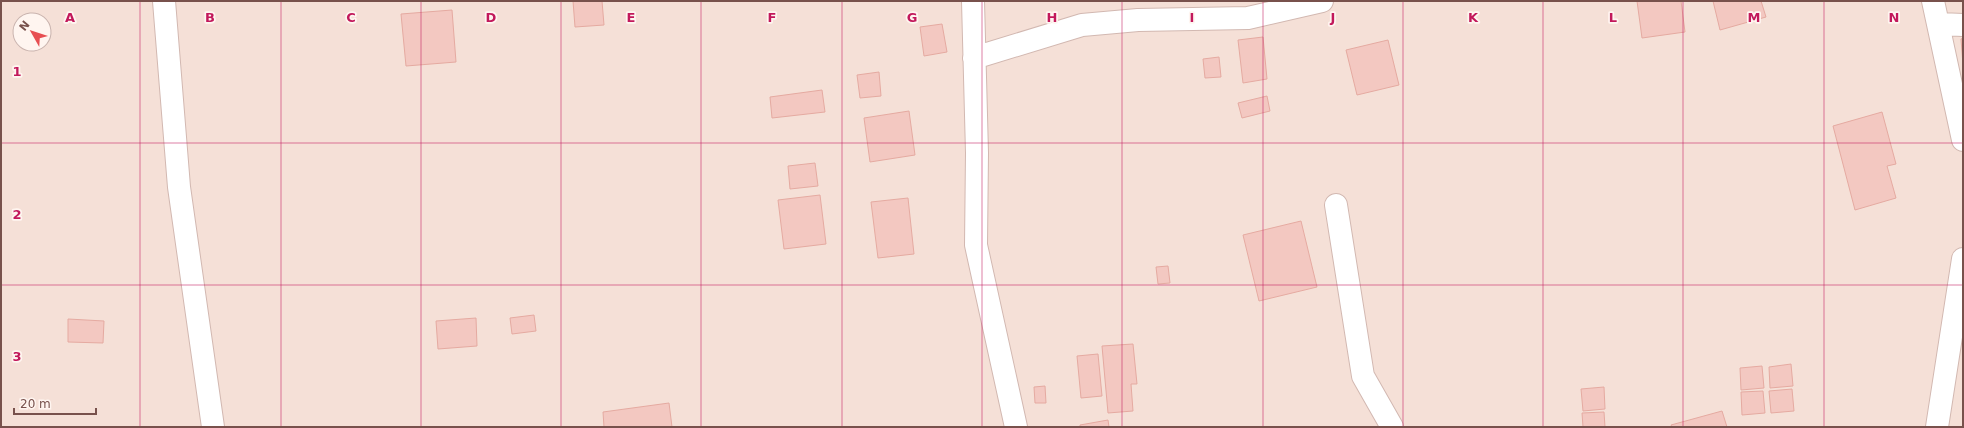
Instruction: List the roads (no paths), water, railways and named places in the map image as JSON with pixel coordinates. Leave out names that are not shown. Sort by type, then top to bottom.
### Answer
[{"type":"street","points":[[164,1],[179,187],[212,427]]},
{"type":"street","points":[[973,1],[977,153],[976,245],[1016,427]]},
{"type":"street","points":[[974,58],[1082,25],[1146,19],[1248,18],[1322,1]]},
{"type":"street","points":[[1933,1],[1940,24],[1963,140]]},
{"type":"street","points":[[1940,24],[1963,25]]},
{"type":"street","points":[[1336,205],[1363,376],[1392,427]]},
{"type":"street","points":[[1937,427],[1963,259]]}]
